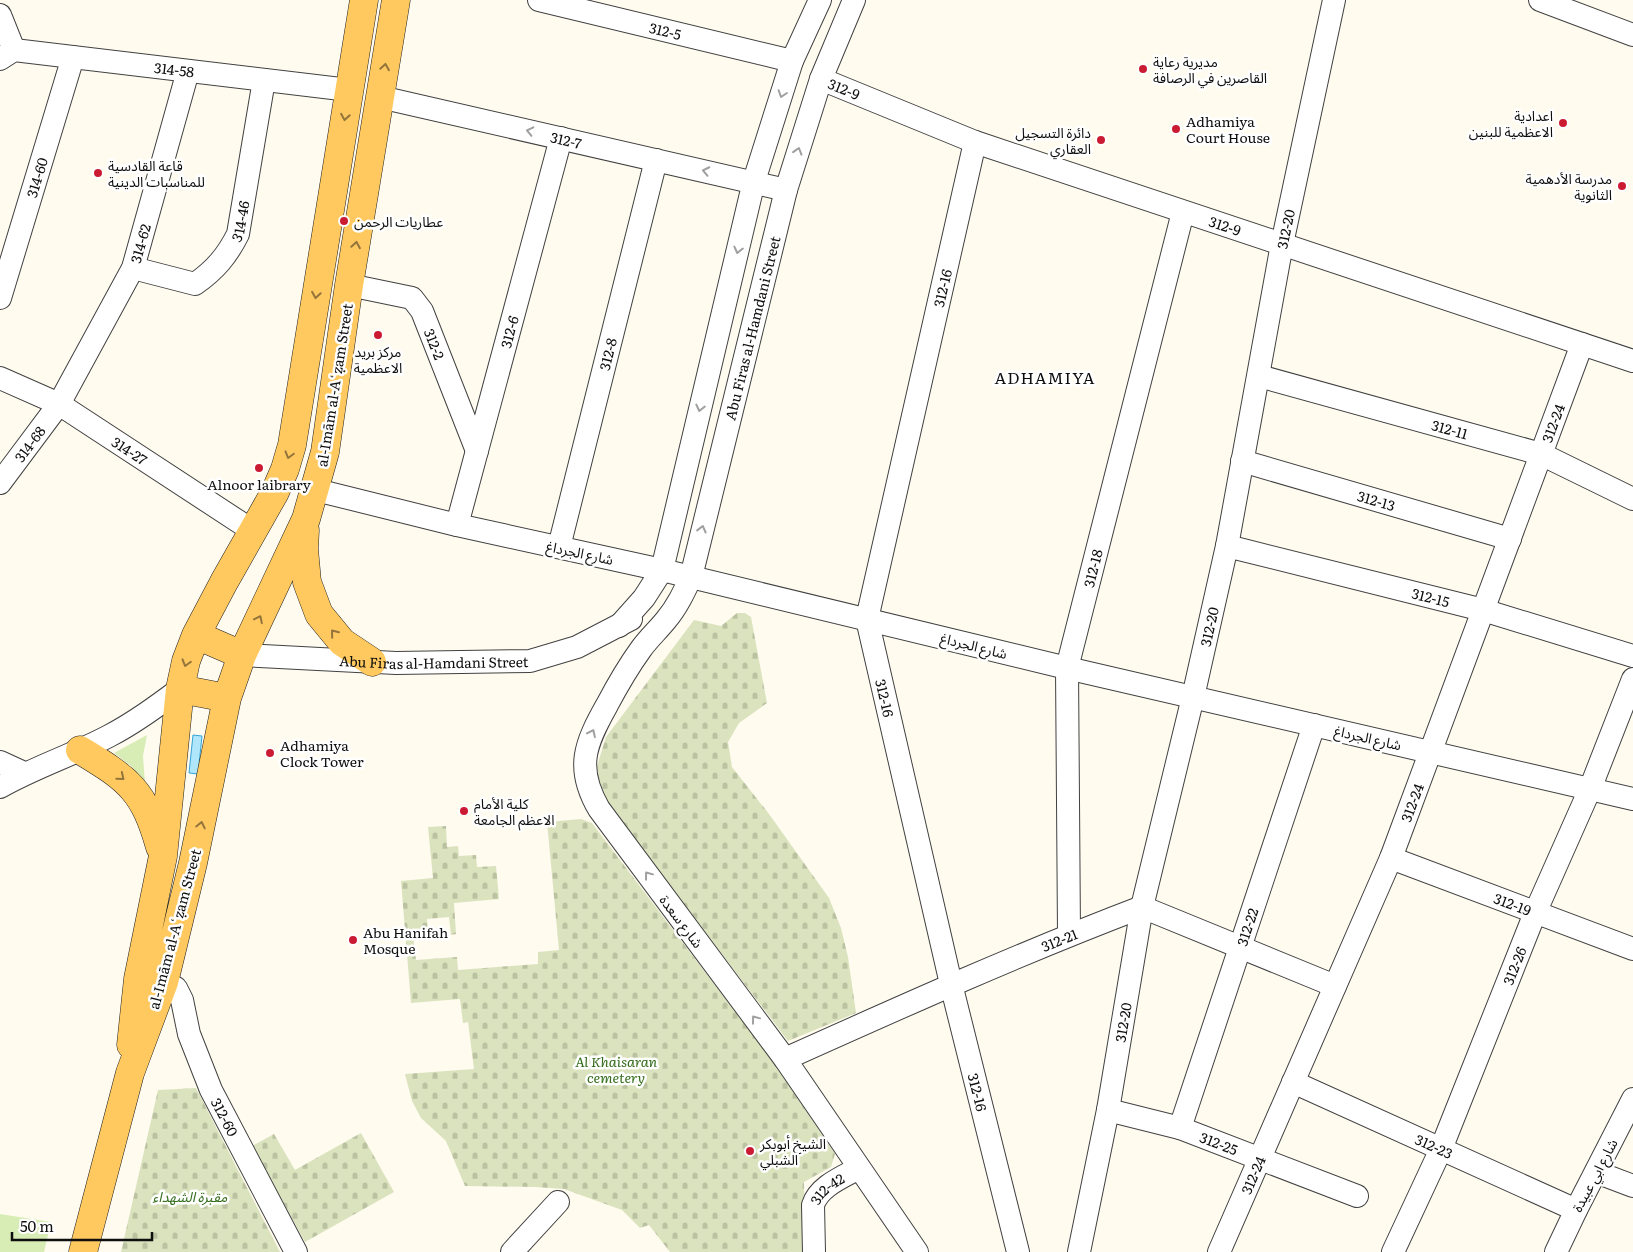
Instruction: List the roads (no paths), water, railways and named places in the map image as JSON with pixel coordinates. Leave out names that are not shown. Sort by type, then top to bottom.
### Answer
[{"type":"main road","name":"al-Imām al-Aʿẓam Street","points":[[129,1076],[138,979],[163,856],[180,689],[186,660],[196,635],[224,582],[275,492],[292,446],[364,0]]},
{"type":"main road","name":"al-Imām al-Aʿẓam Street","points":[[129,1076],[164,982],[193,863],[227,698],[242,655],[306,519],[326,452],[349,285],[396,0]]},
{"type":"main road","points":[[306,519],[304,549],[307,582],[319,614],[342,642],[372,662]]},
{"type":"main road","points":[[196,635],[242,655]]},
{"type":"main road","points":[[180,689],[227,698]]},
{"type":"main road","points":[[80,750],[124,779],[140,797],[152,819],[163,856]]},
{"type":"main road","points":[[83,1252],[129,1076]]},
{"type":"street","name":"312-5","points":[[539,0],[792,61]]},
{"type":"street","name":"Abu Firas al-Hamdani Street","points":[[619,626],[644,598],[662,570],[754,182],[792,61],[820,0]]},
{"type":"street","name":"Abu Firas al-Hamdani Street","points":[[242,655],[372,662],[530,661],[577,646],[619,626],[659,602],[691,577],[786,190],[821,79],[854,0]]},
{"type":"street","name":"312-20","points":[[1079,1252],[1108,1110],[1142,907],[1193,697],[1227,546],[1282,244],[1334,0]]},
{"type":"street","points":[[1540,0],[1633,35]]},
{"type":"street","points":[[0,15],[7,54]]},
{"type":"street","name":"314-58","points":[[7,54],[73,57],[349,90]]},
{"type":"street","name":"314-60","points":[[0,298],[4,266],[73,57]]},
{"type":"street","name":"314-62","points":[[59,404],[133,268],[188,71]]},
{"type":"street","name":"312-9","points":[[821,79],[975,142],[1633,361]]},
{"type":"street","name":"314-46","points":[[133,268],[195,284],[209,273],[229,252],[238,234],[264,80]]},
{"type":"street","name":"312-7","points":[[380,97],[786,190]]},
{"type":"street","name":"312-6","points":[[457,525],[561,138]]},
{"type":"street","name":"312-16","points":[[975,142],[867,619],[951,984],[1018,1252]]},
{"type":"street","name":"312-8","points":[[559,547],[656,160]]},
{"type":"street","name":"312-18","points":[[1069,934],[1067,668],[1183,212]]},
{"type":"street","name":"312-2","points":[[349,285],[412,298],[422,311],[477,451]]},
{"type":"street","name":"312-24","points":[[1219,1252],[1391,858],[1582,344]]},
{"type":"street","name":"312-11","points":[[1259,376],[1541,454],[1633,499]]},
{"type":"street","name":"314-27","points":[[0,378],[59,404],[253,531]]},
{"type":"street","name":"314-68","points":[[0,483],[59,404]]},
{"type":"street","name":"312-13","points":[[1242,461],[1510,540]]},
{"type":"street","name":"شارع الجرداغ","points":[[316,490],[457,525],[662,570],[1067,668],[1633,799]]},
{"type":"street","name":"312-15","points":[[1227,546],[1483,610],[1633,656]]},
{"type":"street","name":"شارع سعدة","points":[[691,577],[677,605],[642,648],[624,675],[594,728],[588,741],[585,755],[587,783],[599,809],[784,1059],[917,1252]]},
{"type":"street","name":"312-26","points":[[1393,1252],[1441,1149],[1535,913],[1590,789],[1633,679]]},
{"type":"street","points":[[0,787],[24,773],[80,750],[141,717],[180,689]]},
{"type":"street","name":"312-22","points":[[1180,1128],[1314,725]]},
{"type":"street","points":[[0,762],[24,773]]},
{"type":"street","name":"312-19","points":[[1391,858],[1633,949]]},
{"type":"street","points":[[1142,907],[1336,986]]},
{"type":"street","name":"312-21","points":[[784,1059],[951,984],[1069,934],[1142,907]]},
{"type":"street","name":"312-60","points":[[164,982],[176,988],[182,1000],[189,1034],[210,1090],[296,1252]]},
{"type":"street","name":"312-23","points":[[1293,1082],[1576,1210]]},
{"type":"street","name":"شارع ابي عبيدة","points":[[1556,1252],[1633,1099]]},
{"type":"street","name":"312-25","points":[[1108,1110],[1180,1128],[1357,1196]]},
{"type":"street","name":"312-42","points":[[814,1252],[813,1205],[815,1199],[823,1190],[859,1168]]},
{"type":"street","points":[[1596,1172],[1633,1186]]},
{"type":"street","points":[[512,1252],[558,1202]]},
{"type":"water","points":[[193,735],[202,736],[198,774],[189,773]]},
{"type":"place","name":"مديرية رعاية القاصرين في الرصافة","points":[[1143,69]]},
{"type":"place","name":"اعدادية الاعظمية للبنين","points":[[1563,123]]},
{"type":"place","name":"Adhamiya Court House","points":[[1176,129]]},
{"type":"place","name":"دائرة التسجيل العقاري","points":[[1101,140]]},
{"type":"place","name":"قاعة القادسية للمناسبات الدينية","points":[[98,173]]},
{"type":"place","name":"مدرسة الأدهمية الثانوية","points":[[1622,186]]},
{"type":"place","name":"عطاريات الرحمن","points":[[344,221]]},
{"type":"place","name":"مركز بريد الاعظمية","points":[[378,335]]},
{"type":"place","name":"Alnoor laibrary","points":[[259,468]]},
{"type":"place","name":"Adhamiya Clock Tower","points":[[270,753]]},
{"type":"place","name":"كلية الأمام الاعظم الجامعة","points":[[464,811]]},
{"type":"place","name":"Abu Hanifah Mosque","points":[[353,940]]},
{"type":"place","name":"الشيخ أبوبكر الشبلي","points":[[750,1151]]},
{"type":"district","name":"ADHAMIYA","points":[[1045,377]]},
{"type":"park label","name":"Al Khaisaran cemetery","points":[[616,1070]]},
{"type":"park label","name":"مقبرة الشهداء","points":[[190,1196]]}]
